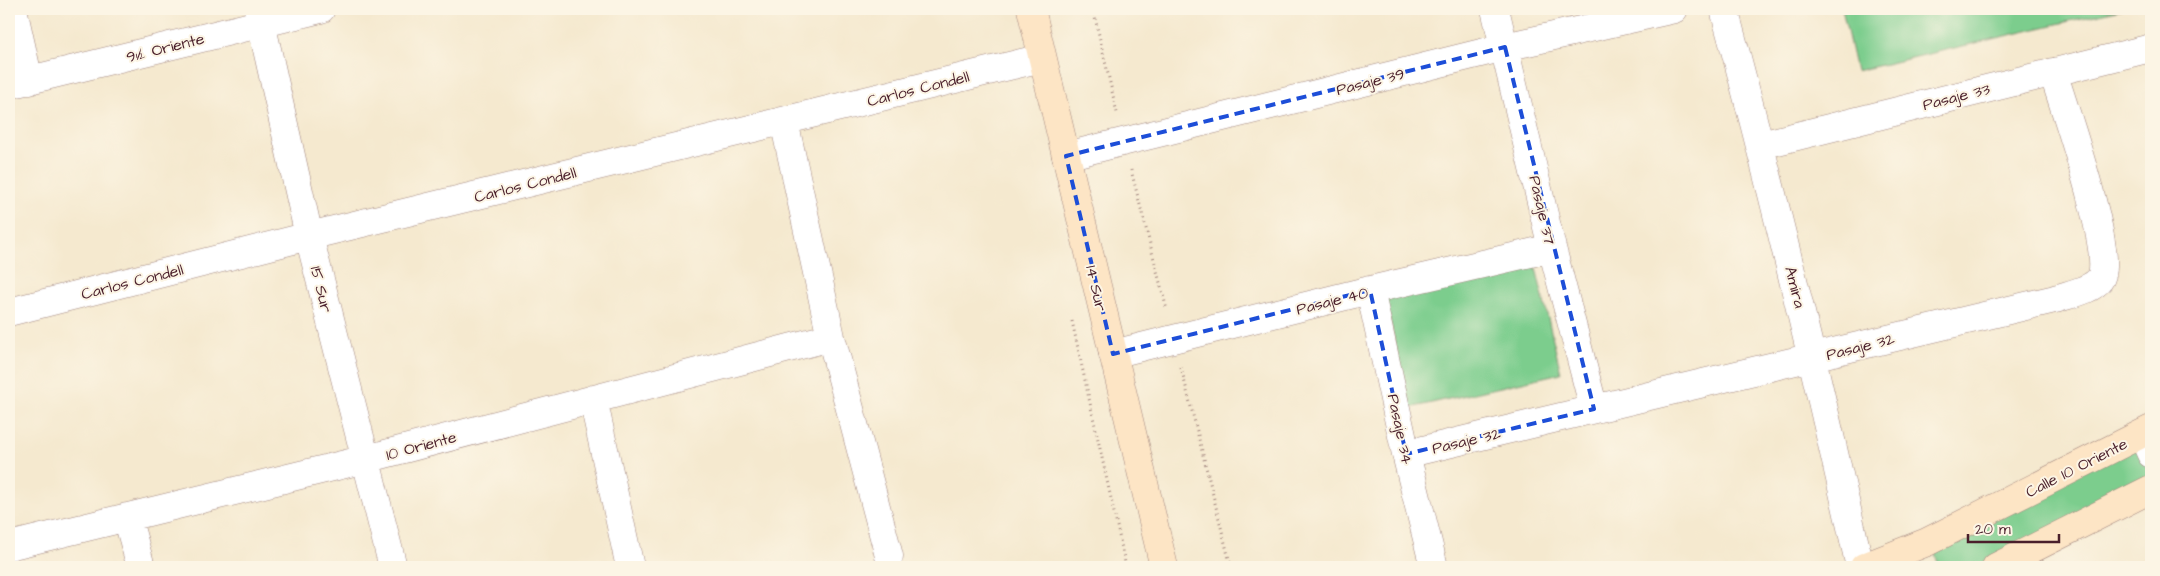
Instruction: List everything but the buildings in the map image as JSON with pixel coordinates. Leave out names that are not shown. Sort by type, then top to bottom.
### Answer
[{"type":"main road","name":"14 Sur","points":[[1031,9],[1164,567]]},
{"type":"main road","name":"Calle 10 Oriente","points":[[1864,567],[1927,542],[2148,439]]},
{"type":"main road","points":[[1996,567],[2151,490]]},
{"type":"street","points":[[13,9],[19,83]]},
{"type":"street","name":"9½ Oriente","points":[[19,83],[259,16],[322,9]]},
{"type":"street","name":"Pasaje 37","points":[[1495,9],[1552,248],[1594,410]]},
{"type":"street","name":"Pasaje 39","points":[[1066,156],[1505,47],[1674,9]]},
{"type":"street","name":"Amira","points":[[1724,9],[1761,145],[1813,357],[1860,567]]},
{"type":"street","name":"15 Sur","points":[[259,16],[309,236],[392,567]]},
{"type":"street","name":"Pasaje 33","points":[[1761,145],[2151,48]]},
{"type":"street","name":"Carlos Condell","points":[[9,312],[309,236],[1042,58]]},
{"type":"street","name":"Pasaje 32","points":[[1406,454],[2055,299],[2092,286],[2102,278],[2104,265],[2096,214],[2053,72]]},
{"type":"street","points":[[784,121],[831,337],[889,556]]},
{"type":"street","name":"Pasaje 40","points":[[1113,354],[1370,290],[1552,248]]},
{"type":"street","name":"Pasaje 34","points":[[1370,290],[1406,454],[1434,567]]},
{"type":"street","name":"10 Oriente","points":[[9,546],[366,460],[831,337]]},
{"type":"street","points":[[593,399],[630,567]]},
{"type":"street","points":[[127,517],[141,567]]},
{"type":"path","points":[[1092,9],[1231,567]]},
{"type":"highlighted area","points":[[1505,47],[1594,409],[1406,454],[1370,290],[1113,354],[1066,156]]},
{"type":"green space","points":[[1842,9],[2121,9],[1856,71]]},
{"type":"green space","points":[[1532,251],[1561,373],[1410,408],[1382,285]]},
{"type":"green space","points":[[2151,436],[2151,483],[1977,567],[1939,567],[1933,546]]}]
